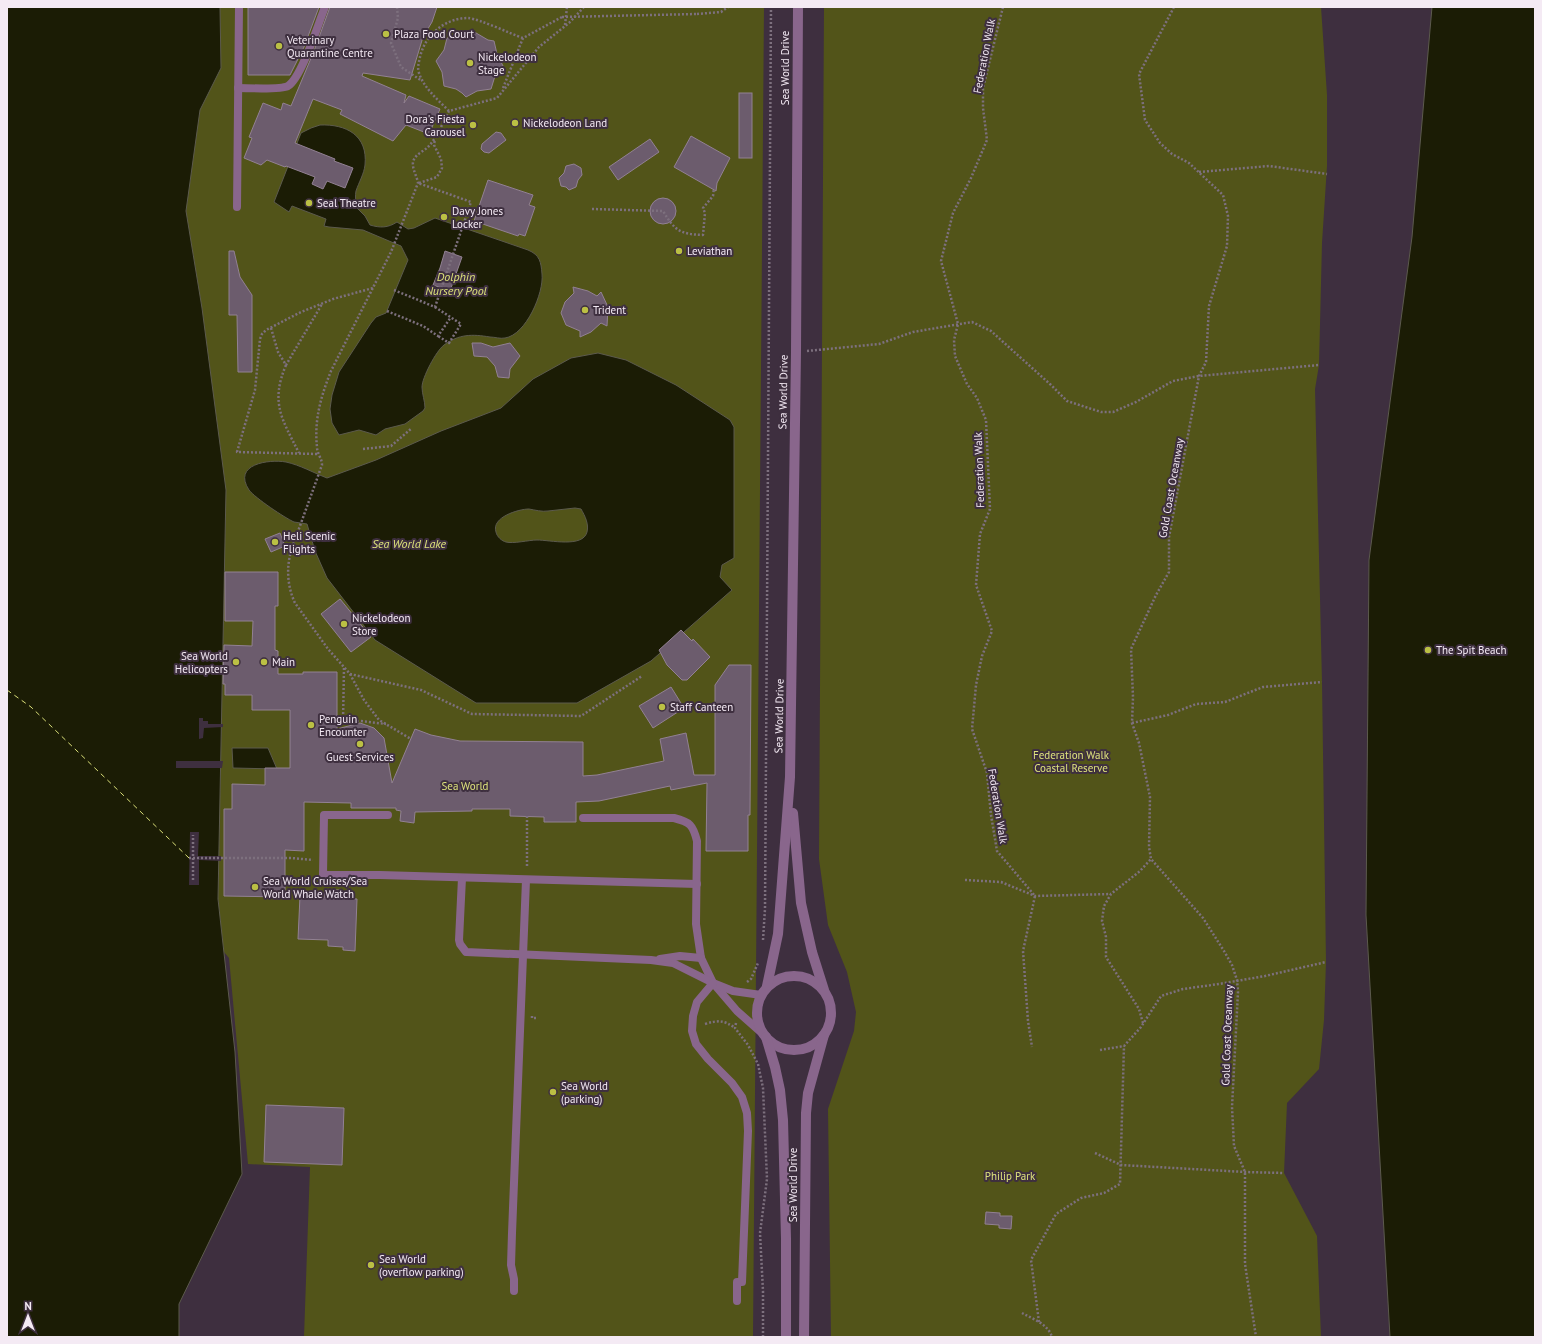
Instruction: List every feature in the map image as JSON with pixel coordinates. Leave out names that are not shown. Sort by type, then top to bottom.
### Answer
[{"type":"street","name":"Sea World Drive","points":[[764,990],[778,934],[790,777],[796,352],[798,7]]},
{"type":"street","name":"Sea World Drive","points":[[790,777],[801,903],[812,952],[825,991]]},
{"type":"street","points":[[786,976],[808,978],[817,983],[825,991],[830,1002],[831,1013],[829,1025],[824,1035],[816,1043],[805,1048],[793,1050],[782,1048],[765,1036],[756,1015],[757,1004],[764,990],[776,980],[786,976]]},
{"type":"street","name":"Sea World Drive","points":[[804,1337],[806,1113],[808,1093],[824,1035]]},
{"type":"street","name":"Sea World Drive","points":[[765,1036],[775,1066],[780,1090],[783,1120],[786,1239],[786,1337]]},
{"type":"lane","points":[[238,7],[238,207]]},
{"type":"lane","points":[[238,88],[281,88],[288,86],[300,69],[325,7]]},
{"type":"lane","points":[[388,815],[324,815],[324,875],[380,875],[697,884]]},
{"type":"lane","points":[[583,818],[674,818],[683,820],[690,824],[695,832],[697,841],[696,924],[701,958],[713,983],[739,1013],[765,1036]]},
{"type":"lane","points":[[462,878],[459,940],[466,952],[651,960],[673,963],[713,983],[741,992],[764,990]]},
{"type":"lane","points":[[514,1291],[514,1279],[511,1265],[526,880]]},
{"type":"lane","points":[[651,960],[680,956],[701,958]]},
{"type":"lane","points":[[713,983],[697,1002],[693,1016],[692,1031],[696,1044],[732,1083],[742,1097],[747,1113],[748,1131],[742,1282],[737,1282],[737,1301]]},
{"type":"path","points":[[397,7],[398,18],[391,43],[401,67],[423,82]]},
{"type":"path","points":[[565,25],[567,7]]},
{"type":"path","points":[[411,738],[380,720],[364,700],[350,674],[295,603],[291,595],[288,575],[288,560],[321,468],[322,461],[317,454],[316,418],[323,391],[331,371],[391,252],[404,222],[418,183],[413,168],[416,155],[428,147],[448,111],[496,98],[539,47],[584,7]]},
{"type":"path","points":[[502,90],[523,38],[562,17],[697,14],[721,12],[728,7]]},
{"type":"path","points":[[763,942],[765,901],[770,7]]},
{"type":"path","name":"Federation Walk","points":[[1003,7],[984,88],[987,140],[954,213],[941,261],[958,324],[954,340],[955,356],[967,384],[977,398],[986,420],[990,509],[980,534],[976,585],[992,631],[982,656],[976,685],[972,729],[987,773],[991,815],[997,851],[1035,896]]},
{"type":"path","name":"Gold Coast Oceanway","points":[[1174,7],[1139,74],[1145,120],[1160,143],[1172,154],[1189,163],[1223,195],[1228,216],[1227,246],[1209,306],[1206,362],[1199,376],[1169,537],[1169,572],[1156,595],[1131,649],[1133,697],[1132,723],[1150,797],[1149,847],[1151,859],[1203,918],[1232,965],[1237,980],[1238,992],[1232,1107],[1234,1146],[1245,1172],[1245,1264],[1256,1337]]},
{"type":"path","points":[[448,111],[426,87],[418,70],[420,54],[424,44],[439,27],[468,18],[523,38]]},
{"type":"path","points":[[418,183],[437,177],[442,168],[441,159],[434,145],[436,135]]},
{"type":"path","points":[[1199,172],[1269,166],[1327,174]]},
{"type":"path","points":[[418,183],[471,202],[435,307]]},
{"type":"path","points":[[592,209],[663,211],[671,225],[687,234],[703,235],[705,213],[703,208],[713,196],[714,188]]},
{"type":"path","points":[[317,454],[238,452],[255,390],[260,339],[262,334],[271,328],[301,312],[323,303],[373,288]]},
{"type":"path","points":[[387,311],[423,326],[448,343],[461,324],[435,307],[394,290]]},
{"type":"path","points":[[300,453],[281,418],[278,402],[281,378],[286,365],[323,303]]},
{"type":"path","points":[[438,336],[451,317]]},
{"type":"path","points":[[796,352],[879,344],[913,332],[972,322],[991,331],[1051,385],[1067,402],[1101,412],[1113,412],[1136,402],[1173,381],[1199,376],[1319,364]]},
{"type":"path","points":[[271,328],[278,352],[286,365]]},
{"type":"path","points":[[362,449],[391,446],[412,428]]},
{"type":"path","points":[[344,668],[343,722],[361,721],[386,724]]},
{"type":"path","points":[[350,674],[420,690],[472,714],[581,716],[642,676]]},
{"type":"path","points":[[1132,723],[1168,715],[1196,704],[1225,702],[1263,687],[1322,682]]},
{"type":"path","points":[[527,816],[527,866]]},
{"type":"path","points":[[193,835],[191,858],[193,880]]},
{"type":"path","points":[[191,858],[291,858],[324,861]]},
{"type":"path","points":[[1144,1024],[1139,1009],[1106,957],[1106,937],[1102,920],[1104,906],[1111,894],[1140,871],[1151,859]]},
{"type":"path","points":[[965,880],[1002,882],[1035,896],[1111,894]]},
{"type":"path","points":[[1032,1047],[1028,1021],[1023,951],[1035,896]]},
{"type":"path","points":[[741,992],[742,984],[751,979],[760,956]]},
{"type":"path","points":[[1100,1050],[1124,1046],[1144,1024],[1161,996],[1183,989],[1265,976],[1326,962]]},
{"type":"path","points":[[735,1028],[739,1013]]},
{"type":"path","points":[[706,1024],[719,1020],[725,1021],[735,1028],[748,1045],[758,1064],[763,1088],[766,1179],[760,1233],[763,1291],[763,1337]]},
{"type":"path","points":[[1039,1322],[1031,1260],[1056,1214],[1081,1198],[1104,1193],[1120,1184],[1124,1046]]},
{"type":"path","points":[[1095,1153],[1121,1165],[1284,1173]]},
{"type":"path","points":[[1022,1313],[1039,1322],[1052,1337]]},
{"type":"green space","name":"Sea World","points":[[175,7],[764,7],[753,1337],[304,1337],[310,1167],[248,1164],[229,958],[171,888]]},
{"type":"green space","name":"Federation Walk Coastal Reserve","points":[[824,7],[1321,7],[1327,95],[1327,166],[1322,243],[1319,365],[1315,389],[1322,682],[1326,962],[1324,1020],[1319,1069],[1287,1103],[1284,1173],[1317,1236],[1321,1337],[831,1337],[828,1109],[854,1031],[856,1012],[847,972],[828,925],[819,859]]},
{"type":"water","points":[[7,7],[220,7],[221,68],[200,110],[186,211],[202,308],[226,490],[218,899],[235,1052],[242,1174],[179,1304],[179,1337],[7,1337]]},
{"type":"water","name":"The Spit Beach","points":[[1432,7],[1535,7],[1535,1337],[1390,1337],[1366,915],[1369,560],[1412,237]]},
{"type":"water","name":"Dolphin Nursery Pool","points":[[320,125],[330,125],[346,129],[359,139],[363,146],[365,165],[363,175],[356,191],[355,206],[365,216],[370,225],[384,227],[397,222],[408,229],[414,228],[435,218],[528,250],[535,254],[539,259],[541,266],[542,282],[537,302],[520,329],[513,335],[505,338],[477,335],[466,336],[450,341],[444,345],[424,377],[422,387],[425,408],[423,411],[405,424],[385,429],[376,435],[359,430],[339,435],[332,423],[330,409],[332,395],[339,372],[371,323],[376,317],[386,313],[408,260],[401,246],[363,230],[324,226],[326,219],[292,206],[289,212],[274,202],[301,133]]},
{"type":"water","name":"Sea World Lake","points":[[598,353],[626,360],[676,385],[730,420],[734,427],[734,558],[722,565],[720,577],[732,590],[651,661],[577,703],[476,703],[375,640],[327,578],[315,551],[307,524],[290,520],[270,508],[252,494],[245,481],[245,474],[255,465],[271,461],[279,461],[296,465],[327,478],[376,460],[441,431],[501,408],[533,379],[571,358]],"holes":[[[575,508],[581,509],[586,520],[587,532],[584,537],[573,542],[537,540],[509,542],[501,540],[497,536],[496,527],[498,522],[507,515],[519,510],[529,509],[546,511]]]},
{"type":"water","points":[[232,748],[268,748],[277,769],[233,768]]},
{"type":"pier","points":[[199,718],[203,718],[203,721],[208,721],[208,724],[223,724],[223,727],[204,728],[203,738],[199,739]]},
{"type":"pier","points":[[176,761],[223,761],[222,768],[176,768]]},
{"type":"pier","points":[[190,832],[199,832],[198,856],[221,856],[221,861],[199,860],[199,885],[189,885]]},
{"type":"building","name":"Veterinary Quarantine Centre","points":[[248,7],[319,7],[304,47],[290,75],[248,75]]},
{"type":"building","points":[[330,7],[437,7],[432,22],[423,37],[410,80],[363,73],[362,76],[406,95],[404,103],[409,96],[440,109],[429,134],[406,125],[393,141],[340,114],[342,110],[313,99],[295,143],[353,168],[345,188],[327,181],[323,189],[312,184],[315,177],[267,160],[261,165],[244,158],[252,138],[249,137],[263,103],[281,110],[283,103],[291,106],[314,51]]},
{"type":"building","name":"Nickelodeon Stage","points":[[471,30],[488,40],[494,41],[497,54],[503,66],[495,76],[491,89],[477,91],[466,97],[456,89],[444,86],[442,72],[436,61],[444,50],[447,38],[460,36]]},
{"type":"building","points":[[739,93],[752,93],[752,158],[739,158]]},
{"type":"building","points":[[496,132],[501,133],[506,140],[489,153],[484,152],[481,149],[482,144]]},
{"type":"building","points":[[691,136],[730,158],[717,183],[716,191],[674,167]]},
{"type":"building","points":[[650,139],[659,152],[618,180],[609,167]]},
{"type":"building","points":[[574,164],[581,168],[582,175],[578,180],[576,187],[569,190],[566,187],[561,186],[559,178],[564,173],[566,166]]},
{"type":"building","points":[[488,180],[533,195],[529,205],[535,207],[525,236],[519,234],[518,236],[474,221]]},
{"type":"building","points":[[663,198],[672,202],[676,211],[672,220],[663,224],[654,220],[650,211],[654,202]]},
{"type":"building","points":[[229,251],[234,251],[240,277],[252,295],[252,372],[238,372],[237,315],[229,315]]},
{"type":"building","points":[[445,251],[462,257],[450,291],[433,285]]},
{"type":"building","name":"Trident","points":[[573,287],[588,291],[597,296],[601,292],[608,307],[607,326],[601,323],[591,332],[580,337],[580,331],[566,325],[561,313],[565,302],[574,293]]},
{"type":"building","points":[[472,343],[481,343],[493,347],[510,343],[520,356],[510,369],[509,378],[498,377],[495,366],[487,357],[474,356]]},
{"type":"building","name":"Heli Scenic Flights","points":[[280,533],[285,546],[271,552],[265,539]]},
{"type":"building","points":[[225,572],[278,572],[278,606],[275,606],[275,650],[278,651],[278,674],[337,672],[337,729],[360,723],[374,728],[384,738],[392,783],[415,729],[431,735],[460,741],[583,742],[583,776],[597,775],[664,761],[660,739],[686,733],[694,775],[715,775],[715,685],[729,665],[751,665],[750,815],[748,815],[748,851],[706,851],[707,783],[671,790],[670,786],[599,801],[576,802],[576,822],[544,822],[544,817],[510,816],[510,809],[472,809],[472,811],[415,812],[414,823],[400,821],[401,811],[396,810],[396,808],[351,808],[351,803],[304,802],[304,851],[285,850],[285,897],[224,896],[224,809],[232,809],[232,784],[265,785],[265,768],[290,768],[290,710],[252,710],[252,695],[225,695],[225,684],[223,684],[224,645],[252,646],[253,621],[225,621]]},
{"type":"building","name":"Nickelodeon Store","points":[[340,599],[371,637],[351,652],[321,614]]},
{"type":"building","points":[[681,630],[692,641],[693,639],[710,657],[687,680],[682,680],[667,665],[659,650]]},
{"type":"building","name":"Staff Canteen","points":[[671,687],[684,708],[653,728],[639,706]]},
{"type":"building","points":[[325,890],[341,890],[340,898],[357,899],[355,951],[343,950],[343,947],[328,946],[328,940],[298,939],[300,896],[324,898]]},
{"type":"building","points":[[266,1105],[344,1108],[342,1165],[264,1162]]},
{"type":"building","points":[[986,1212],[1000,1213],[1000,1216],[1012,1216],[1011,1229],[999,1228],[999,1225],[985,1224]]},
{"type":"ferry route","points":[[7,690],[31,707],[189,858]]},
{"type":"place","name":"Plaza Food Court","points":[[386,34]]},
{"type":"place","name":"Veterinary Quarantine Centre","points":[[279,46]]},
{"type":"place","name":"Nickelodeon Stage","points":[[470,63]]},
{"type":"place","name":"Nickelodeon Land","points":[[515,123]]},
{"type":"place","name":"Dora's Fiesta Carousel","points":[[473,125]]},
{"type":"place","name":"Seal Theatre","points":[[309,203]]},
{"type":"place","name":"Davy Jones Locker","points":[[444,217]]},
{"type":"place","name":"Leviathan","points":[[679,251]]},
{"type":"place","name":"Trident","points":[[585,310]]},
{"type":"place","name":"Heli Scenic Flights","points":[[275,542]]},
{"type":"place","name":"Nickelodeon Store","points":[[344,624]]},
{"type":"place","name":"The Spit Beach","points":[[1428,650]]},
{"type":"place","name":"Sea World Helicopters","points":[[236,662]]},
{"type":"place","name":"Main","points":[[264,662]]},
{"type":"place","name":"Staff Canteen","points":[[662,707]]},
{"type":"place","name":"Penguin Encounter","points":[[311,725]]},
{"type":"place","name":"Guest Services","points":[[360,744]]},
{"type":"place","name":"Sea World Cruises/Sea World Whale Watch","points":[[255,887]]},
{"type":"place","name":"Sea World (parking)","points":[[553,1092]]},
{"type":"place","name":"Sea World (overflow parking)","points":[[371,1265]]},
{"type":"park label","name":"Philip Park","points":[[1010,1176]]}]
